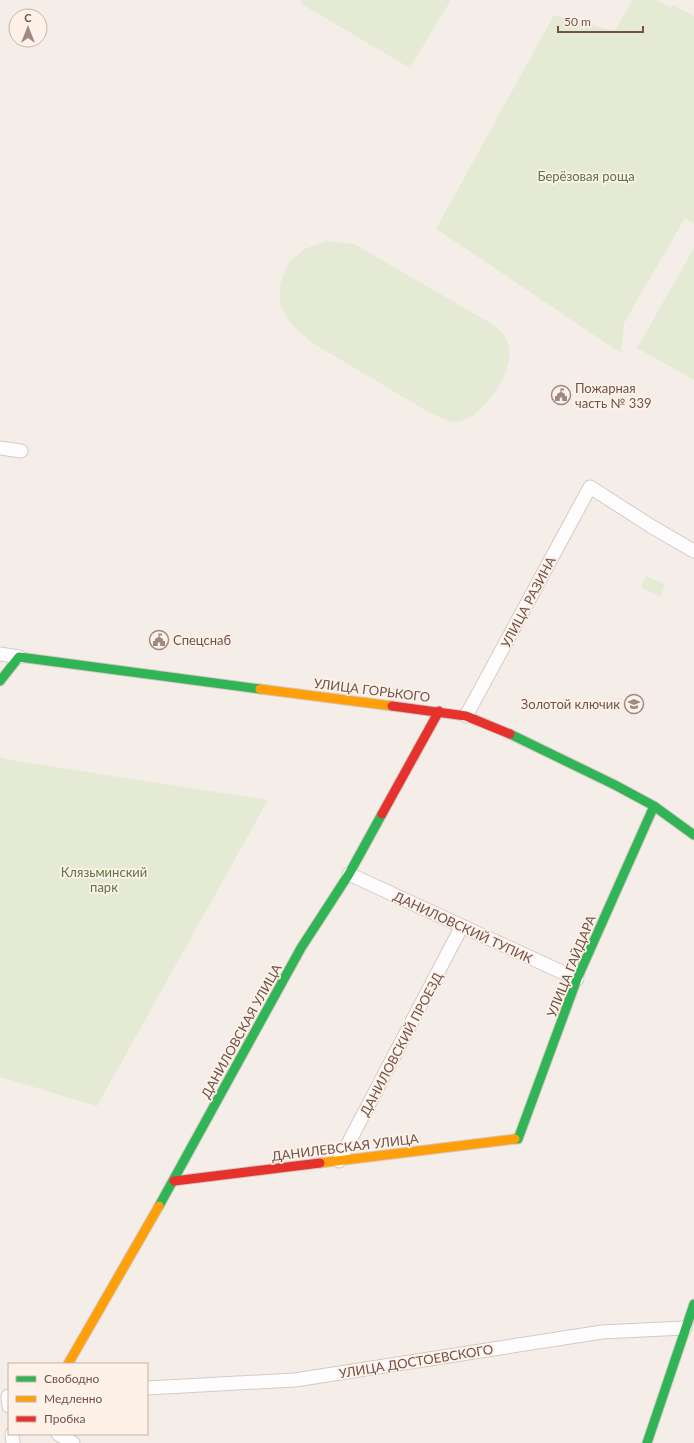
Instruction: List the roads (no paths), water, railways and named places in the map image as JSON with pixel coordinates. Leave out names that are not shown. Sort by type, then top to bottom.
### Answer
[{"type":"street","points":[[0,448],[21,451]]},
{"type":"street","name":"УЛИЦА РАЗИНА","points":[[466,716],[590,487],[654,528],[694,550]]},
{"type":"street","points":[[0,654],[19,657],[0,681]]},
{"type":"street","name":"УЛИЦА ГОРЬКОГО","points":[[19,657],[438,711],[466,716],[521,739],[654,806],[694,835]]},
{"type":"street","name":"ДАНИЛОВСКАЯ УЛИЦА","points":[[69,1363],[174,1181],[301,948],[349,874],[438,711]]},
{"type":"street","name":"УЛИЦА ГАЙДАРА","points":[[518,1139],[577,979],[654,806]]},
{"type":"street","name":"ДАНИЛОВСКИЙ ТУПИК","points":[[349,874],[577,979]]},
{"type":"street","name":"ДАНИЛОВСКИЙ ПРОЕЗД","points":[[339,1161],[462,926]]},
{"type":"street","name":"ДАНИЛЕВСКАЯ УЛИЦА","points":[[174,1181],[518,1139]]},
{"type":"street","points":[[647,1443],[694,1304]]},
{"type":"street","name":"УЛИЦА ДОСТОЕВСКОГО","points":[[148,1388],[295,1380],[602,1332],[685,1328]]},
{"type":"street","points":[[60,1435],[73,1443]]},
{"type":"place","name":"Пожарная часть № 339","points":[[561,395]]},
{"type":"place","name":"Спецснаб","points":[[159,640]]},
{"type":"place","name":"Золотой ключик","points":[[634,704]]},
{"type":"park label","name":"Берёзовая роща","points":[[586,176]]},
{"type":"park label","name":"Клязьминский парк","points":[[104,880]]}]
